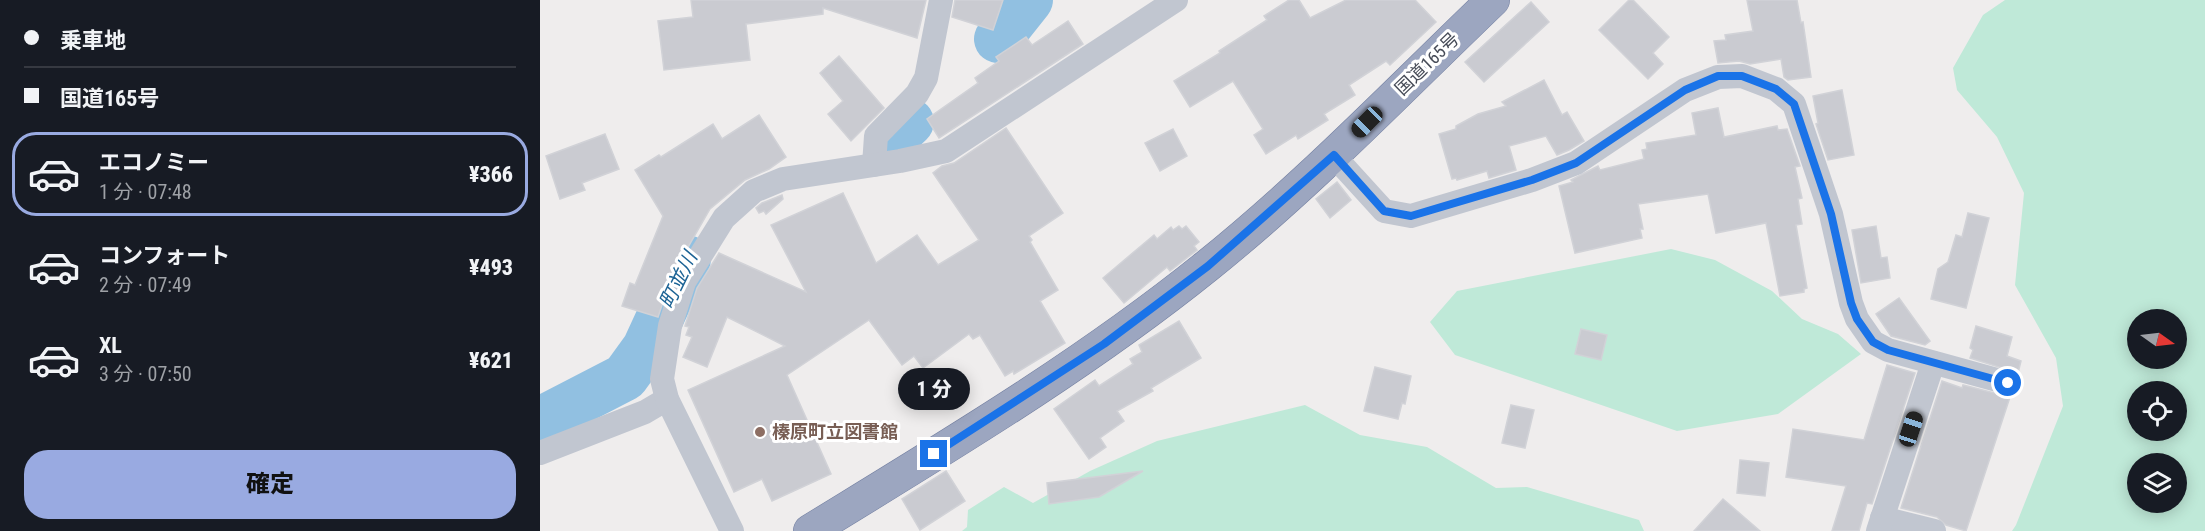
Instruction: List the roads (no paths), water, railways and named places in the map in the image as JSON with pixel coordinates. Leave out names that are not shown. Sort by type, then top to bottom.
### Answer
[{"type":"highway","name":"国道165号","points":[[810,531],[1104,344],[1208,266],[1334,155],[1493,0]]},
{"type":"street","points":[[874,165],[876,136],[917,94],[926,78],[941,0]]},
{"type":"street","points":[[732,531],[667,399],[662,379],[670,326],[684,282],[724,218],[754,191],[783,179],[946,151],[1176,0]]},
{"type":"street","points":[[1334,155],[1384,211],[1411,216],[1532,180],[1576,163],[1685,90],[1718,76],[1742,76],[1776,89],[1794,104],[1831,214],[1851,303],[1857,319],[1873,342],[1888,350],[2008,383]]},
{"type":"street","points":[[1933,363],[1880,524],[1934,531]]},
{"type":"street","points":[[540,453],[645,412],[667,399]]},
{"type":"waterway","name":"町並川","points":[[998,39],[1029,0]]},
{"type":"waterway","name":"町並川","points":[[893,138],[910,122]]},
{"type":"waterway","name":"町並川","points":[[540,421],[625,377],[646,348],[687,259]]},
{"type":"place","name":"榛原町立図書館","points":[[760,432]]}]
